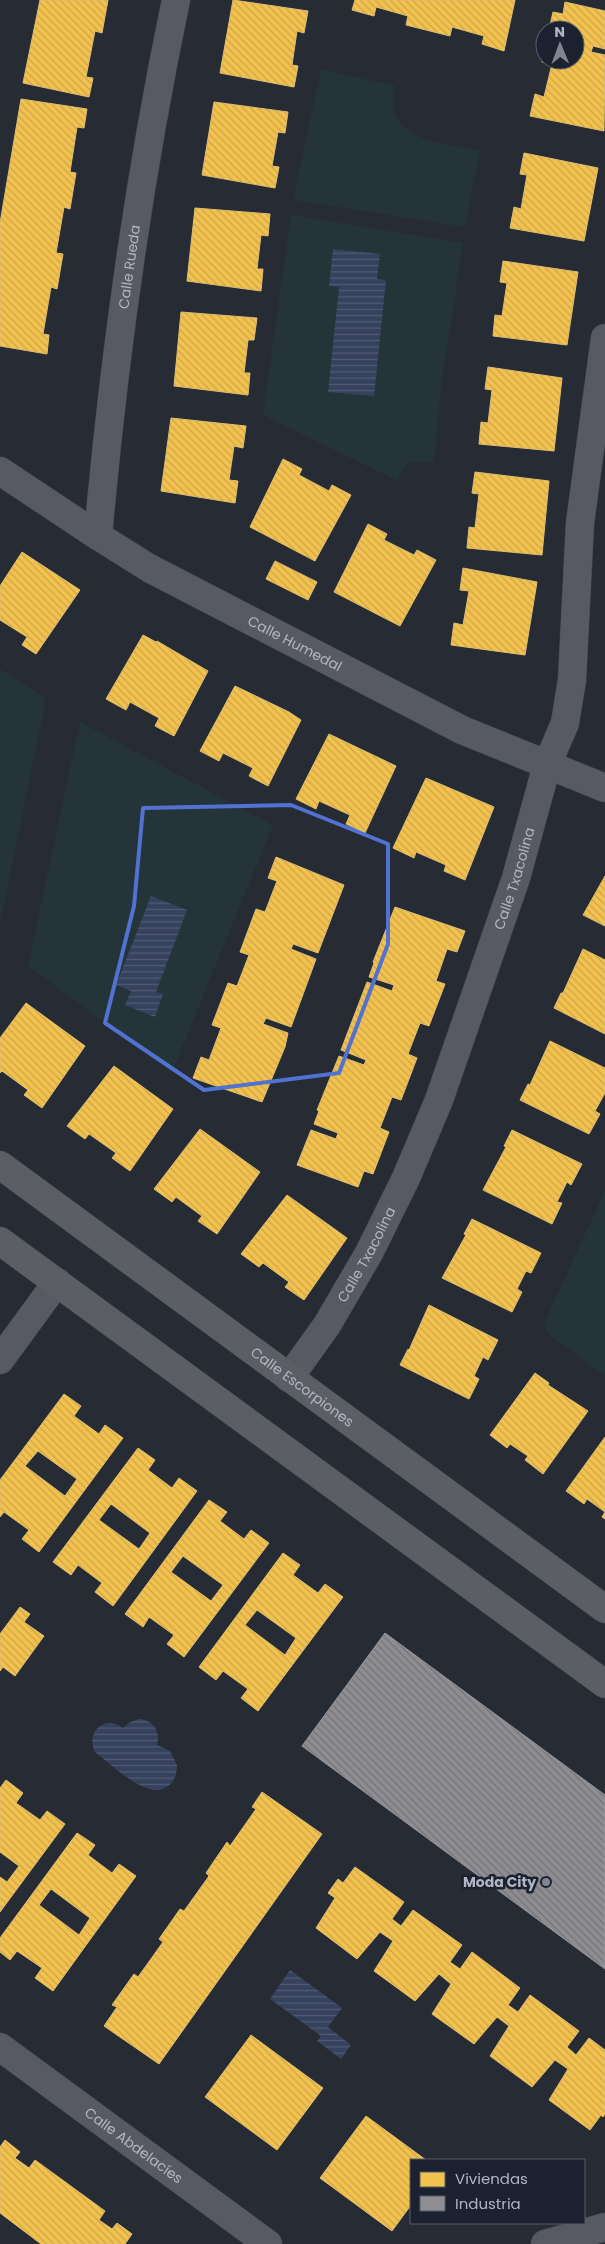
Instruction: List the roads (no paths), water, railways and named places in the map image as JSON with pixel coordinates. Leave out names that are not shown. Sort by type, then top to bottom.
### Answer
[{"type":"street","name":"Calle Rueda","points":[[98,536],[107,438],[129,256],[160,76],[176,0]]},
{"type":"street","name":"Calle Txacolina","points":[[290,1378],[327,1325],[370,1253],[406,1178],[439,1100],[516,878],[547,765],[562,732],[570,704],[580,523],[605,338]]},
{"type":"street","name":"Calle Humedal","points":[[0,471],[149,568],[462,730],[605,788]]},
{"type":"street","name":"Calle Escorpiones","points":[[0,1164],[605,1610]]},
{"type":"street","points":[[0,1241],[605,1684]]},
{"type":"street","points":[[0,1360],[57,1282]]},
{"type":"street","name":"Calle Abdelacíes","points":[[0,2047],[268,2244]]},
{"type":"street","points":[[545,2244],[605,2228]]},
{"type":"water","points":[[333,249],[380,254],[377,279],[386,280],[374,396],[328,392],[339,287],[329,286]]},
{"type":"water","points":[[151,896],[187,910],[156,992],[163,994],[155,1017],[125,1005],[131,991],[116,985]]},
{"type":"water","points":[[139,1719],[155,1727],[158,1735],[157,1745],[170,1751],[177,1765],[171,1784],[165,1788],[157,1790],[148,1789],[139,1785],[119,1772],[95,1752],[93,1738],[98,1727],[110,1723],[123,1728],[130,1722]]},
{"type":"water","points":[[290,1970],[342,2008],[328,2027],[351,2045],[341,2059],[317,2041],[321,2036],[270,1999]]},
{"type":"place","name":"Moda City","points":[[546,1882]]}]
